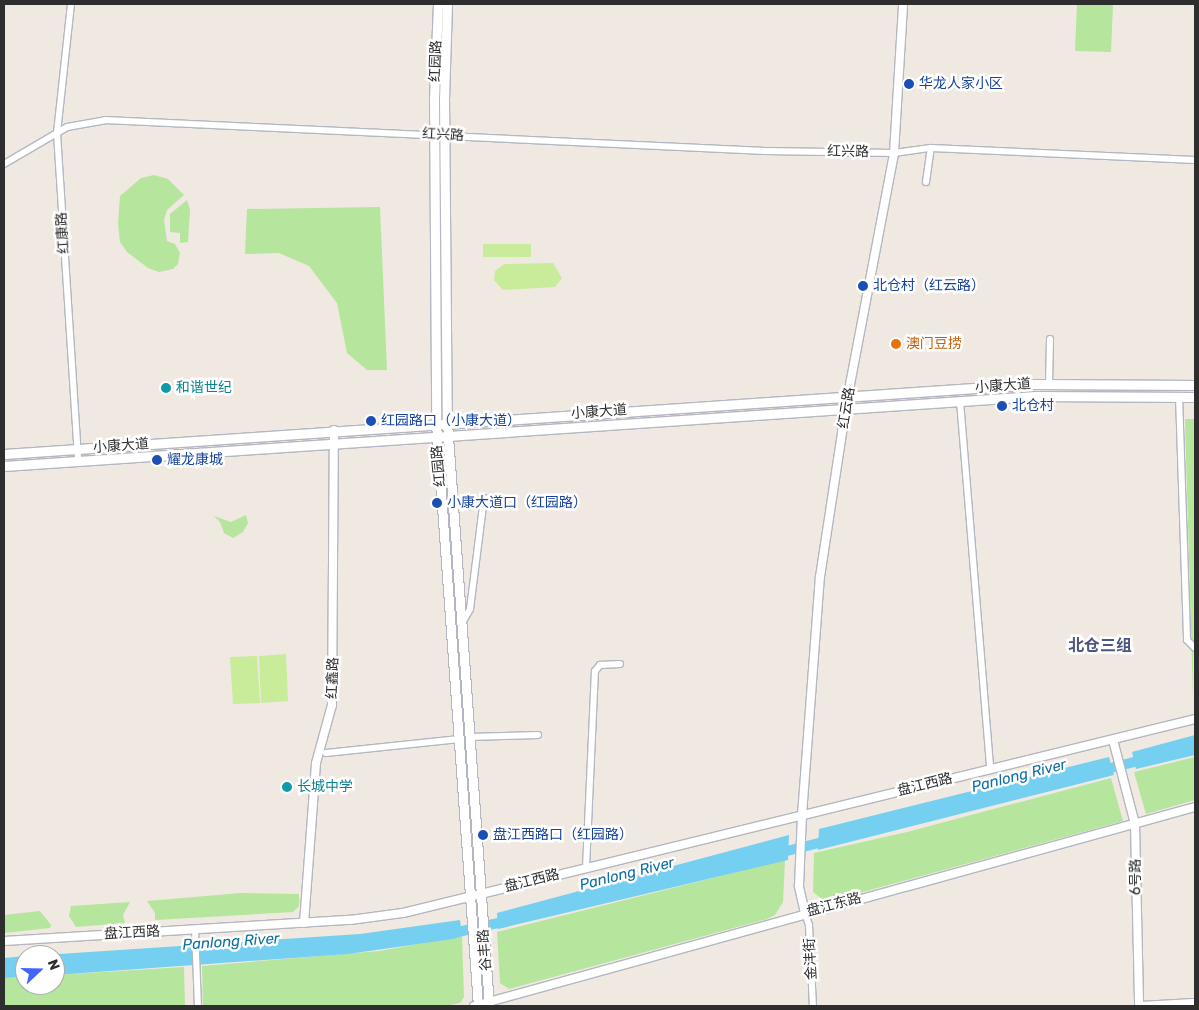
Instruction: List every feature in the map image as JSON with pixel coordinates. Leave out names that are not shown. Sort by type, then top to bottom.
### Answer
[{"type":"main road","name":"红园路","points":[[438,4],[435,135],[436,435],[470,897]]},
{"type":"main road","name":"红园路","points":[[447,4],[444,136],[447,422],[480,894]]},
{"type":"main road","name":"小康大道","points":[[4,454],[848,395],[1050,384],[1195,385]]},
{"type":"main road","name":"小康大道","points":[[4,466],[448,434],[1035,396],[1195,397]]},
{"type":"main road","name":"谷丰路","points":[[480,894],[489,1004]]},
{"type":"main road","name":"谷丰路","points":[[470,897],[476,1006]]},
{"type":"street","name":"红康路","points":[[71,4],[57,133],[78,462]]},
{"type":"street","name":"红云路","points":[[805,913],[799,886],[801,825],[820,578],[848,395],[894,153],[903,4]]},
{"type":"street","name":"红兴路","points":[[4,164],[57,133],[79,123],[106,120],[765,151],[894,153],[931,148],[1195,160]]},
{"type":"street","points":[[926,182],[931,148]]},
{"type":"street","points":[[1050,339],[1050,384]]},
{"type":"street","points":[[1179,396],[1187,640],[1195,648]]},
{"type":"street","points":[[960,401],[990,769]]},
{"type":"street","name":"红鑫路","points":[[304,923],[316,763],[332,705],[334,430]]},
{"type":"street","points":[[461,624],[470,609],[484,498]]},
{"type":"street","points":[[586,868],[595,671],[600,665],[620,664]]},
{"type":"street","name":"盘江西路","points":[[4,942],[195,933],[403,913],[1195,719]]},
{"type":"street","points":[[469,736],[538,735]]},
{"type":"street","points":[[326,753],[459,739]]},
{"type":"street","name":"6号路","points":[[1113,740],[1135,824],[1139,1006]]},
{"type":"street","name":"盘江东路","points":[[476,1006],[489,1004],[805,913],[1195,807]]},
{"type":"street","name":"金沣街","points":[[805,913],[809,925],[813,1006]]},
{"type":"street","points":[[195,933],[198,1006]]},
{"type":"street","points":[[1139,1006],[1195,1002]]},
{"type":"green space","points":[[1077,4],[1113,5],[1111,52],[1075,51]]},
{"type":"green space","points":[[154,175],[168,179],[184,195],[167,210],[164,220],[167,241],[175,244],[180,253],[178,264],[173,269],[159,272],[148,268],[127,252],[120,242],[118,223],[120,196],[141,178]]},
{"type":"green space","points":[[187,200],[190,209],[188,242],[180,243],[180,233],[170,232],[170,214]]},
{"type":"green space","points":[[380,207],[387,370],[367,370],[347,353],[337,303],[309,266],[279,253],[245,254],[247,209]]},
{"type":"green space","points":[[483,244],[531,244],[531,257],[483,257]]},
{"type":"green space","points":[[553,263],[562,278],[555,287],[503,290],[494,280],[495,271],[504,264]]},
{"type":"green space","points":[[1185,419],[1195,419],[1193,699]]},
{"type":"green space","points":[[246,515],[248,523],[243,532],[233,538],[224,533],[220,522],[214,516],[231,522]]},
{"type":"green space","points":[[286,654],[288,701],[261,703],[259,656]]},
{"type":"green space","points":[[257,656],[260,703],[233,704],[230,657]]},
{"type":"green space","points":[[1195,757],[1195,800],[1146,814],[1134,772]]},
{"type":"green space","points":[[1111,778],[1123,821],[826,902],[813,892],[814,853],[907,832]]},
{"type":"green space","points":[[785,860],[783,902],[775,915],[767,919],[509,989],[500,983],[497,932]]},
{"type":"green space","points":[[241,893],[299,894],[299,906],[293,912],[155,920],[155,913],[147,901]]},
{"type":"green space","points":[[130,902],[123,915],[125,923],[76,927],[69,916],[71,906]]},
{"type":"green space","points":[[40,911],[51,925],[50,928],[4,933],[4,915]]},
{"type":"green space","points":[[462,936],[464,997],[460,1003],[445,1006],[203,1006],[202,966],[379,951]]},
{"type":"green space","points":[[184,967],[185,1006],[4,1006],[4,978],[15,977],[15,995],[65,995],[65,974]]},
{"type":"water","points":[[1195,735],[1195,755],[1136,769],[1132,752]]},
{"type":"water","points":[[1109,757],[1114,775],[818,850],[819,829]]},
{"type":"water","points":[[789,835],[788,860],[498,929],[497,913]]},
{"type":"water","points":[[460,920],[462,936],[453,939],[348,954],[65,974],[65,954],[360,934]]},
{"type":"water","points":[[15,957],[15,977],[4,978],[4,958]]},
{"type":"waterway","name":"Panlong River","points":[[1099,771],[1146,759]]},
{"type":"waterway","name":"Panlong River","points":[[775,854],[831,840]]},
{"type":"waterway","name":"Panlong River","points":[[449,934],[511,920]]},
{"type":"place","name":"华龙人家小区","points":[[909,84]]},
{"type":"place","name":"北仓村（红云路）","points":[[863,286]]},
{"type":"place","name":"澳门豆捞","points":[[896,344]]},
{"type":"place","name":"和谐世纪","points":[[166,388]]},
{"type":"place","name":"北仓村","points":[[1002,406]]},
{"type":"place","name":"红园路口（小康大道）","points":[[371,421]]},
{"type":"place","name":"耀龙康城","points":[[157,460]]},
{"type":"place","name":"小康大道口（红园路）","points":[[437,503]]},
{"type":"place","name":"长城中学","points":[[287,787]]},
{"type":"place","name":"盘江西路口（红园路）","points":[[483,835]]},
{"type":"district","name":"北仓三组","points":[[1100,646]]}]
